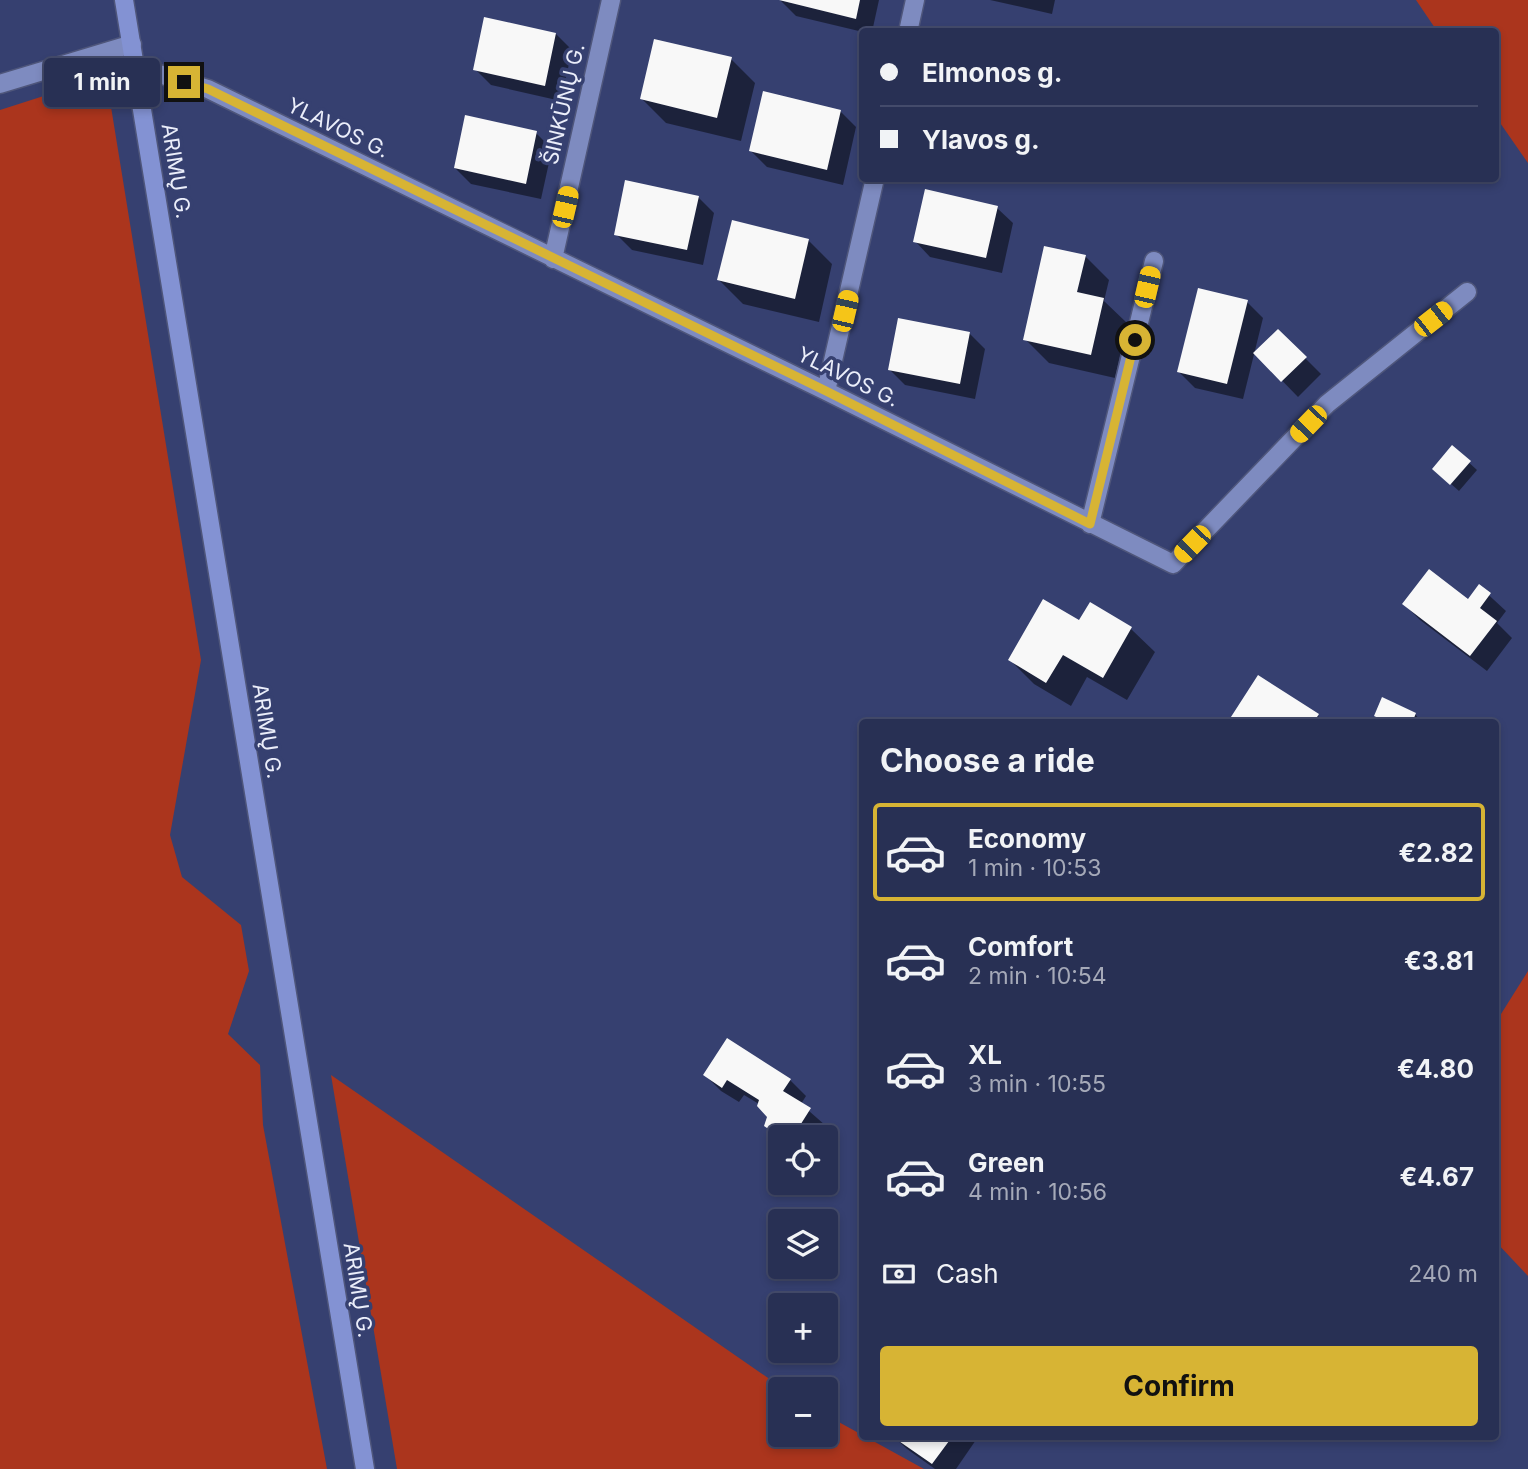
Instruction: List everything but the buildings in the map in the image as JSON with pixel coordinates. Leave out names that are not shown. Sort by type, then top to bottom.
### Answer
[{"type":"main road","name":"ARIMŲ G.","points":[[124,0],[365,1469]]},
{"type":"street","name":"ŠINKŪNŲ G.","points":[[553,259],[611,0]]},
{"type":"street","points":[[909,28],[915,0]]},
{"type":"street","points":[[0,84],[132,44]]},
{"type":"street","name":"YLAVOS G.","points":[[136,67],[208,89],[1173,564],[1327,404],[1467,292]]},
{"type":"street","points":[[826,391],[874,182]]},
{"type":"street","points":[[1090,524],[1154,261]]},
{"type":"shaded area","points":[[1416,0],[1528,0],[1528,163],[1499,121],[1499,28],[1435,28]]},
{"type":"shaded area","points":[[106,76],[201,660],[170,835],[182,877],[241,925],[249,971],[228,1034],[260,1065],[263,1125],[327,1469],[0,1469],[0,110]]},
{"type":"shaded area","points":[[1528,971],[1528,1276],[1499,1245],[1499,1017]]},
{"type":"shaded area","points":[[331,1075],[768,1378],[768,1447],[838,1447],[838,1422],[859,1433],[859,1440],[871,1440],[924,1469],[397,1469]]},
{"type":"route","points":[[184,82],[208,89],[826,391],[1090,524],[1135,340]]}]
